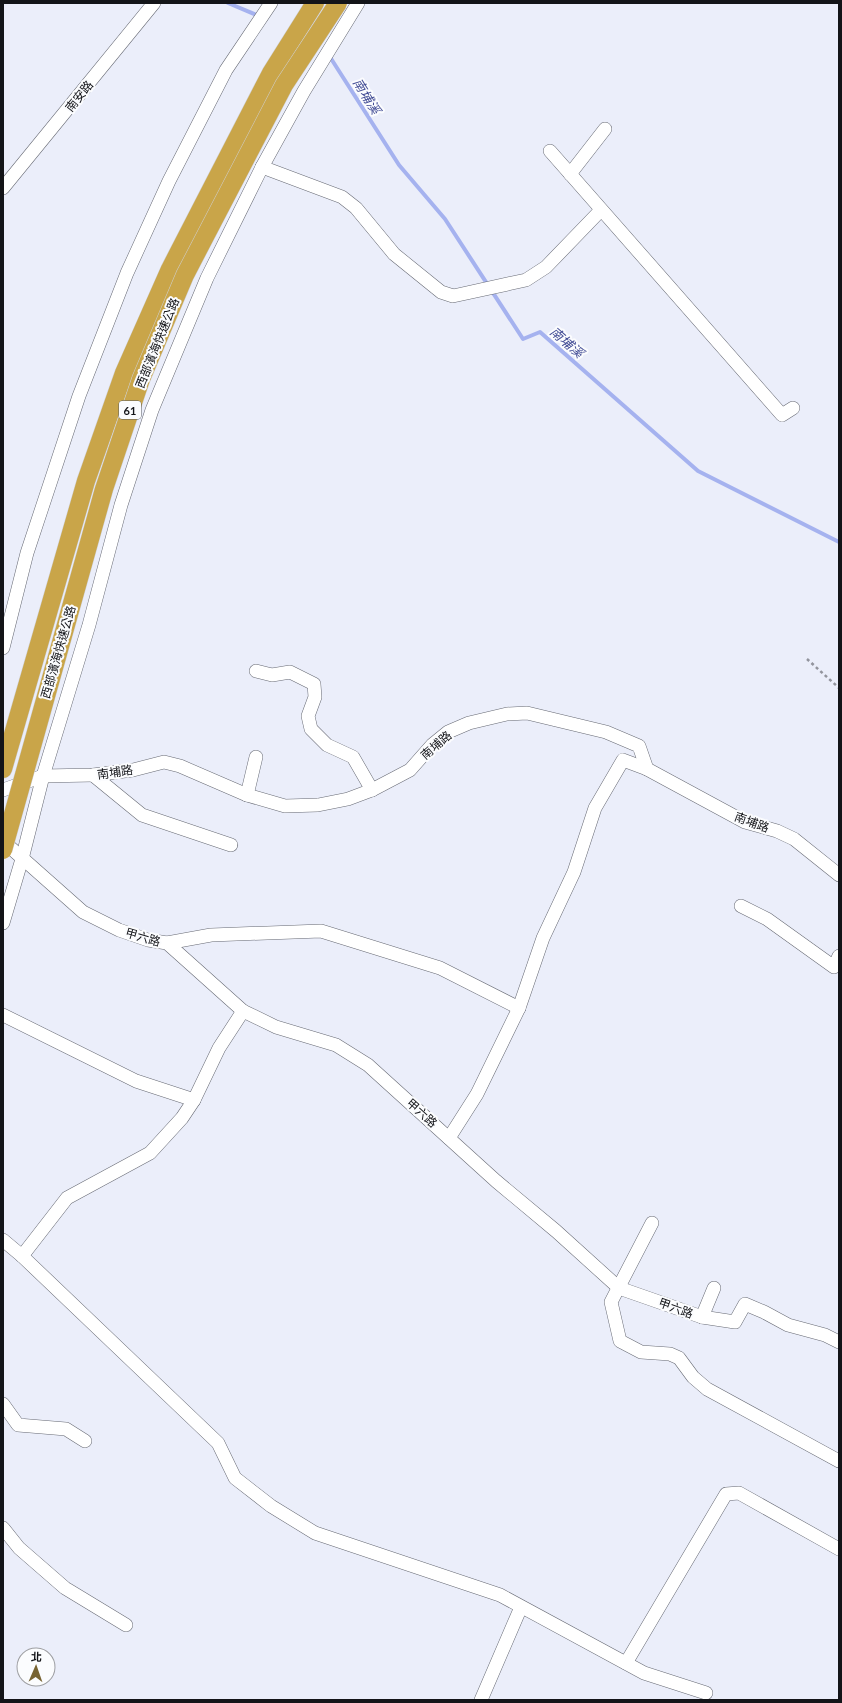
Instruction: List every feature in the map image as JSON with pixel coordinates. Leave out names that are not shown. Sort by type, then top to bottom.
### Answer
[{"type":"highway","name":"西部濱海快速公路","points":[[3,769],[86,481],[124,373],[173,262],[271,73],[315,3]]},
{"type":"highway","name":"西部濱海快速公路","points":[[3,850],[104,489],[141,379],[185,275],[284,85],[338,3]]},
{"type":"street","name":"南安路","points":[[3,188],[154,3]]},
{"type":"street","points":[[3,648],[27,553],[79,396],[127,273],[169,181],[226,70],[271,3]]},
{"type":"street","points":[[3,923],[22,859],[43,776],[89,625],[121,505],[152,410],[207,278],[262,167],[304,91],[358,3]]},
{"type":"street","points":[[570,174],[605,129]]},
{"type":"street","points":[[550,150],[782,415],[793,408]]},
{"type":"street","points":[[262,167],[342,197],[356,208],[394,254],[441,292],[453,296],[526,280],[546,267],[601,210]]},
{"type":"street","points":[[256,671],[272,675],[290,672],[314,684],[315,697],[308,716],[310,729],[327,744],[353,757],[372,790]]},
{"type":"street","name":"南埔路","points":[[3,790],[43,776],[93,775],[133,770],[164,762],[180,766],[247,795],[285,806],[318,805],[348,798],[372,790],[410,770],[432,745],[448,732],[469,724],[507,714],[527,713],[606,732],[639,746],[646,769],[745,822],[777,831],[794,839],[839,874]]},
{"type":"street","points":[[247,795],[256,757]]},
{"type":"street","points":[[449,1138],[476,1094],[519,1008],[543,938],[574,872],[595,808],[623,760],[646,769]]},
{"type":"street","points":[[93,775],[142,815],[231,844]]},
{"type":"street","name":"甲六路","points":[[3,841],[83,912],[119,930],[148,940],[167,944],[243,1011],[276,1027],[336,1044],[368,1065],[496,1181],[556,1231],[619,1288],[702,1317],[735,1322],[745,1304],[788,1325],[825,1335],[839,1342]]},
{"type":"street","points":[[741,906],[767,919],[834,967],[839,956]]},
{"type":"street","points":[[167,944],[211,935],[321,931],[440,968],[519,1008]]},
{"type":"street","points":[[22,1256],[67,1198],[150,1153],[182,1118],[194,1100],[219,1048],[243,1011]]},
{"type":"street","points":[[3,1015],[136,1081],[194,1100]]},
{"type":"street","points":[[652,1223],[611,1302],[620,1341],[641,1352],[670,1354],[679,1358],[693,1377],[707,1389],[839,1461]]},
{"type":"street","points":[[3,1240],[22,1256],[218,1443],[235,1478],[271,1506],[315,1533],[500,1595],[644,1673],[706,1693]]},
{"type":"street","points":[[702,1317],[714,1288]]},
{"type":"street","points":[[3,1404],[18,1425],[66,1429],[85,1441]]},
{"type":"street","points":[[626,1663],[726,1494],[739,1493],[839,1549]]},
{"type":"street","points":[[3,1528],[19,1548],[65,1588],[126,1625]]},
{"type":"street","points":[[481,1700],[521,1607]]},
{"type":"path","points":[[807,659],[839,688]]},
{"type":"waterway","name":"南埔溪","points":[[228,3],[259,16]]},
{"type":"waterway","name":"南埔溪","points":[[330,57],[399,165],[445,219],[523,339],[540,332],[698,471],[839,542]]}]
